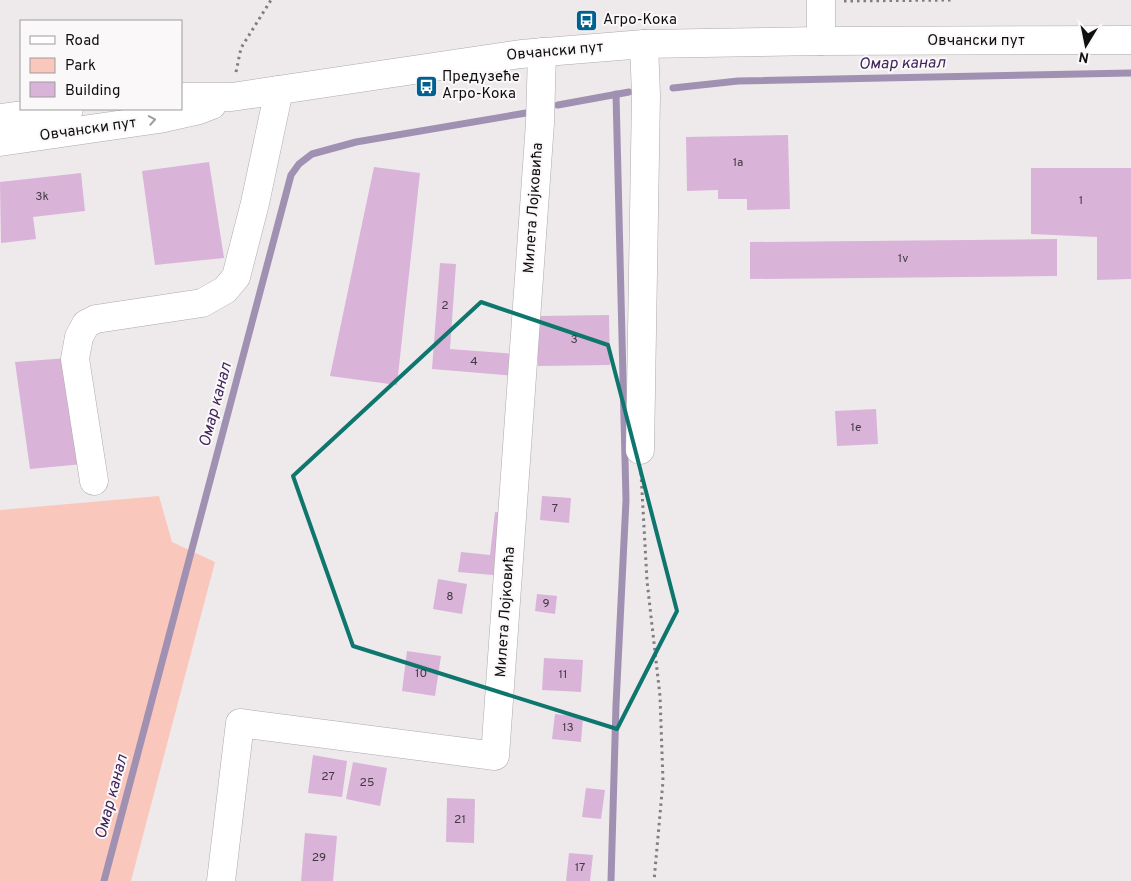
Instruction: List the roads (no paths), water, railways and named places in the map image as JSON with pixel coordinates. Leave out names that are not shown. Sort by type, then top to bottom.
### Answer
[{"type":"street","points":[[821,3],[821,41]]},
{"type":"street","name":"Овчански пут","points":[[182,97],[232,97],[542,52],[644,44],[821,41],[1131,40]]},
{"type":"street","points":[[640,450],[646,95],[644,44]]},
{"type":"street","name":"Милета Лојковића","points":[[221,881],[240,723],[496,756],[540,123],[542,52]]},
{"type":"street","points":[[94,481],[75,359],[79,337],[86,324],[96,319],[202,304],[225,290],[236,277],[255,203],[279,90]]},
{"type":"street","name":"Овчански пут","points":[[0,142],[159,119],[199,110],[232,97]]},
{"type":"street","name":"Овчански пут","points":[[0,118],[61,110]]},
{"type":"waterway","name":"Омар канал","points":[[673,88],[738,81],[1131,73]]},
{"type":"waterway","name":"Омар канал","points":[[558,105],[629,92]]},
{"type":"waterway","points":[[611,881],[616,705],[626,500],[616,94]]},
{"type":"waterway","name":"Омар канал","points":[[104,881],[291,175],[299,164],[312,154],[356,142],[526,113]]},
{"type":"place","name":"Агро-Кока","points":[[587,20]]},
{"type":"place","name":"Предузеће Агро-Кока","points":[[426,86]]}]
